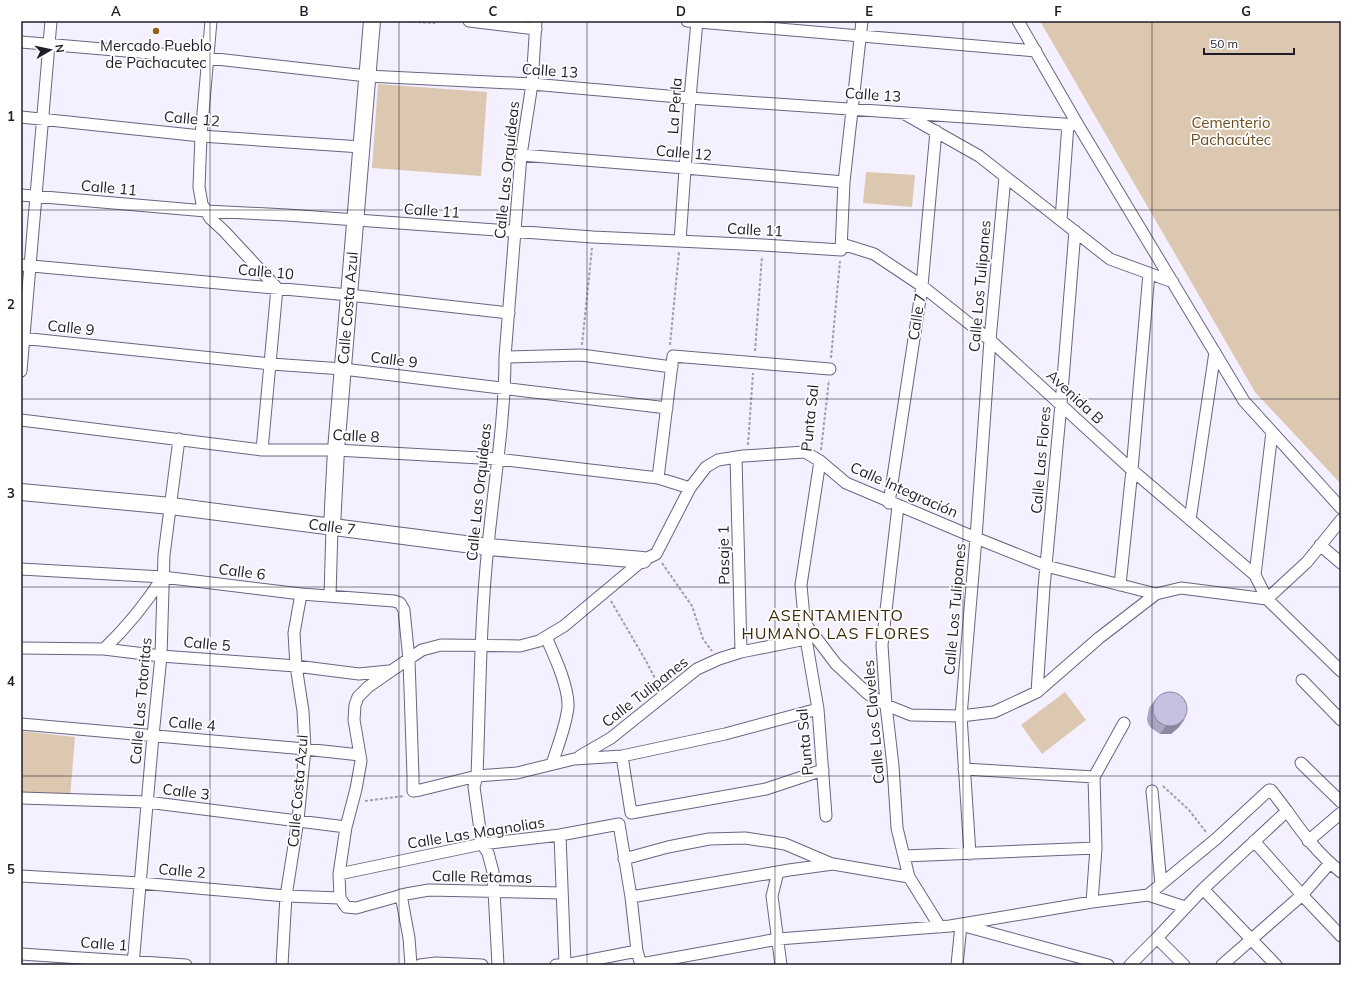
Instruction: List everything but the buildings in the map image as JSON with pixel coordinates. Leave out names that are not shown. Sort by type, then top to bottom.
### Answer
[{"type":"street","points":[[21,371],[26,265],[35,196],[51,21]]},
{"type":"street","points":[[211,21],[201,136],[199,187],[202,204],[210,218],[277,288],[262,450]]},
{"type":"street","name":"Calle Costa Azul","points":[[330,596],[336,450],[372,21]]},
{"type":"street","points":[[469,21],[536,25]]},
{"type":"street","points":[[694,21],[1036,51]]},
{"type":"street","name":"La Perla","points":[[680,241],[694,21]]},
{"type":"street","points":[[842,247],[844,182],[862,21]]},
{"type":"street","points":[[1018,21],[1036,51],[1073,124],[1173,282],[1244,401],[1341,508]]},
{"type":"street","name":"Calle Las Orquídeas","points":[[498,965],[493,872],[488,853],[482,844],[474,787],[477,776],[482,646],[488,547],[505,389],[505,357],[521,156],[532,84],[536,25]]},
{"type":"street","name":"Calle 13","points":[[21,42],[208,58],[367,76],[532,84],[690,98],[1073,124]]},
{"type":"street","points":[[901,112],[979,156],[1110,259],[1173,282]]},
{"type":"street","name":"Calle 12","points":[[21,117],[201,136],[361,147]]},
{"type":"street","points":[[1061,220],[1073,124]]},
{"type":"street","name":"Calle 7","points":[[893,504],[922,286],[936,131]]},
{"type":"street","name":"Calle 12","points":[[521,156],[844,182]]},
{"type":"street","name":"Calle Los Tulipanes","points":[[970,854],[961,716],[976,538],[990,340],[1005,177]]},
{"type":"street","name":"Calle 11","points":[[21,195],[206,211],[286,215],[593,237],[842,247]]},
{"type":"street","name":"Calle Las Flores","points":[[1037,692],[1046,566],[1075,231]]},
{"type":"street","name":"Avenida B","points":[[842,247],[874,254],[922,286],[990,340],[1132,470],[1255,575],[1267,599],[1341,671]]},
{"type":"street","name":"Calle 10","points":[[26,265],[349,295],[509,313]]},
{"type":"street","points":[[1120,585],[1132,470],[1149,273]]},
{"type":"street","name":"Calle 9","points":[[22,338],[271,364],[343,369],[667,408]]},
{"type":"street","points":[[1190,520],[1215,352]]},
{"type":"street","points":[[505,357],[581,355],[830,369]]},
{"type":"street","points":[[658,478],[673,361]]},
{"type":"street","name":"Calle 8","points":[[21,420],[262,450],[336,450],[498,459],[658,478],[690,488]]},
{"type":"street","points":[[1255,575],[1272,432]]},
{"type":"street","name":"Calle Las Totoritas","points":[[133,963],[161,656],[164,555],[179,439]]},
{"type":"street","name":"Calle Integración","points":[[340,898],[339,874],[346,826],[356,789],[361,761],[354,720],[355,705],[358,697],[368,687],[422,650],[441,645],[520,646],[539,641],[564,626],[650,557],[690,488],[706,467],[718,460],[787,452],[805,452],[820,461],[846,483],[976,538],[1046,566],[1156,594]]},
{"type":"street","name":"Pasaje 1","points":[[736,457],[742,652]]},
{"type":"street","name":"Punta Sal","points":[[820,461],[801,585],[806,639],[818,709],[826,816]]},
{"type":"street","name":"Calle 7","points":[[21,492],[171,506],[488,547],[650,557]]},
{"type":"street","name":"Calle Los Claveles","points":[[893,504],[882,644],[897,828],[909,877],[940,927]]},
{"type":"street","points":[[1267,599],[1307,562],[1341,520]]},
{"type":"street","points":[[1320,545],[1341,563]]},
{"type":"street","name":"Calle 6","points":[[21,569],[163,577],[301,594],[394,601],[400,603],[404,610],[408,660]]},
{"type":"street","points":[[104,649],[140,612],[163,577]]},
{"type":"street","name":"Calle Integración","points":[[804,622],[836,664],[868,694],[886,705],[910,715],[961,716],[994,712],[1037,692],[1099,638],[1156,594],[1181,588],[1267,599]]},
{"type":"street","name":"Calle Costa Azul","points":[[282,965],[286,896],[298,820],[306,749],[303,711],[296,666],[294,633],[301,594]]},
{"type":"street","points":[[546,637],[558,665],[565,687],[568,705],[566,721],[552,764]]},
{"type":"street","name":"Calle Tulipanes","points":[[574,759],[611,738],[697,670],[718,660],[742,652],[806,639]]},
{"type":"street","name":"Calle 5","points":[[21,648],[104,649],[161,656],[296,666],[359,674],[391,671]]},
{"type":"street","points":[[408,660],[413,791]]},
{"type":"street","points":[[1302,680],[1341,720]]},
{"type":"street","name":"Calle Tulipanes","points":[[413,791],[477,776],[517,773],[574,759],[622,756],[725,734],[818,709]]},
{"type":"street","points":[[1092,902],[1096,848],[1094,777],[1124,723]]},
{"type":"street","name":"Calle 4","points":[[21,724],[360,755]]},
{"type":"street","points":[[622,756],[631,813],[766,789],[823,770]]},
{"type":"street","points":[[1301,763],[1341,802]]},
{"type":"street","points":[[964,769],[1094,777]]},
{"type":"street","points":[[1155,787],[1162,884]]},
{"type":"street","points":[[1148,895],[1213,841],[1269,790],[1271,790],[1308,841],[1341,872]]},
{"type":"street","name":"Calle 3","points":[[21,798],[147,802],[346,826]]},
{"type":"street","points":[[1130,965],[1158,938],[1203,888],[1287,811]]},
{"type":"street","points":[[1308,841],[1341,813]]},
{"type":"street","name":"Calle Las Magnolias","points":[[339,874],[482,844],[560,835],[619,824],[624,859]]},
{"type":"street","points":[[560,835],[565,965]]},
{"type":"street","points":[[909,877],[833,864],[785,844],[745,838],[709,839],[668,847],[624,859],[631,897],[637,951],[641,965],[778,939],[961,925],[1092,902],[1148,895],[1186,907]]},
{"type":"street","points":[[1254,841],[1341,936]]},
{"type":"street","points":[[904,856],[1096,848]]},
{"type":"street","points":[[1222,965],[1302,895],[1330,863]]},
{"type":"street","points":[[631,897],[833,864]]},
{"type":"street","points":[[778,872],[772,896],[781,965]]},
{"type":"street","name":"Calle 2","points":[[21,876],[140,882],[286,896],[340,898]]},
{"type":"street","points":[[1203,888],[1276,965]]},
{"type":"street","name":"Calle Retamas","points":[[340,898],[346,907],[356,908],[401,895],[429,890],[562,894]]},
{"type":"street","points":[[401,895],[409,938],[412,965]]},
{"type":"street","points":[[957,965],[961,925]]},
{"type":"street","points":[[961,925],[1108,965]]},
{"type":"street","points":[[1158,938],[1184,965]]},
{"type":"street","points":[[556,965],[565,965],[637,951]]},
{"type":"street","name":"Calle 1","points":[[21,954],[133,963],[186,965]]},
{"type":"street","points":[[420,965],[436,963],[482,965]]},
{"type":"path","points":[[402,21],[434,24],[436,21]]},
{"type":"path","points":[[581,355],[593,237]]},
{"type":"path","points":[[673,361],[670,350],[680,241]]},
{"type":"path","name":"Punta Sal","points":[[820,461],[842,247]]},
{"type":"path","points":[[650,557],[692,606],[704,639],[718,660]]},
{"type":"path","points":[[606,592],[646,661],[663,696]]},
{"type":"path","points":[[1155,787],[1189,810],[1213,841]]},
{"type":"path","points":[[352,802],[404,796],[413,791]]},
{"type":"green space","name":"Cementerio Pachacútec","points":[[1040,21],[1341,21],[1340,483],[1255,392]]},
{"type":"green space","points":[[378,84],[487,92],[481,176],[372,168]]},
{"type":"green space","points":[[866,172],[915,175],[912,207],[863,203]]},
{"type":"green space","points":[[1065,692],[1086,720],[1042,754],[1021,725]]},
{"type":"green space","points":[[21,731],[75,737],[70,798],[21,794]]},
{"type":"place","name":"Mercado Pueblo de Pachacutec","points":[[156,31]]},
{"type":"district","name":"ASENTAMIENTO HUMANO LAS FLORES","points":[[836,624]]}]
